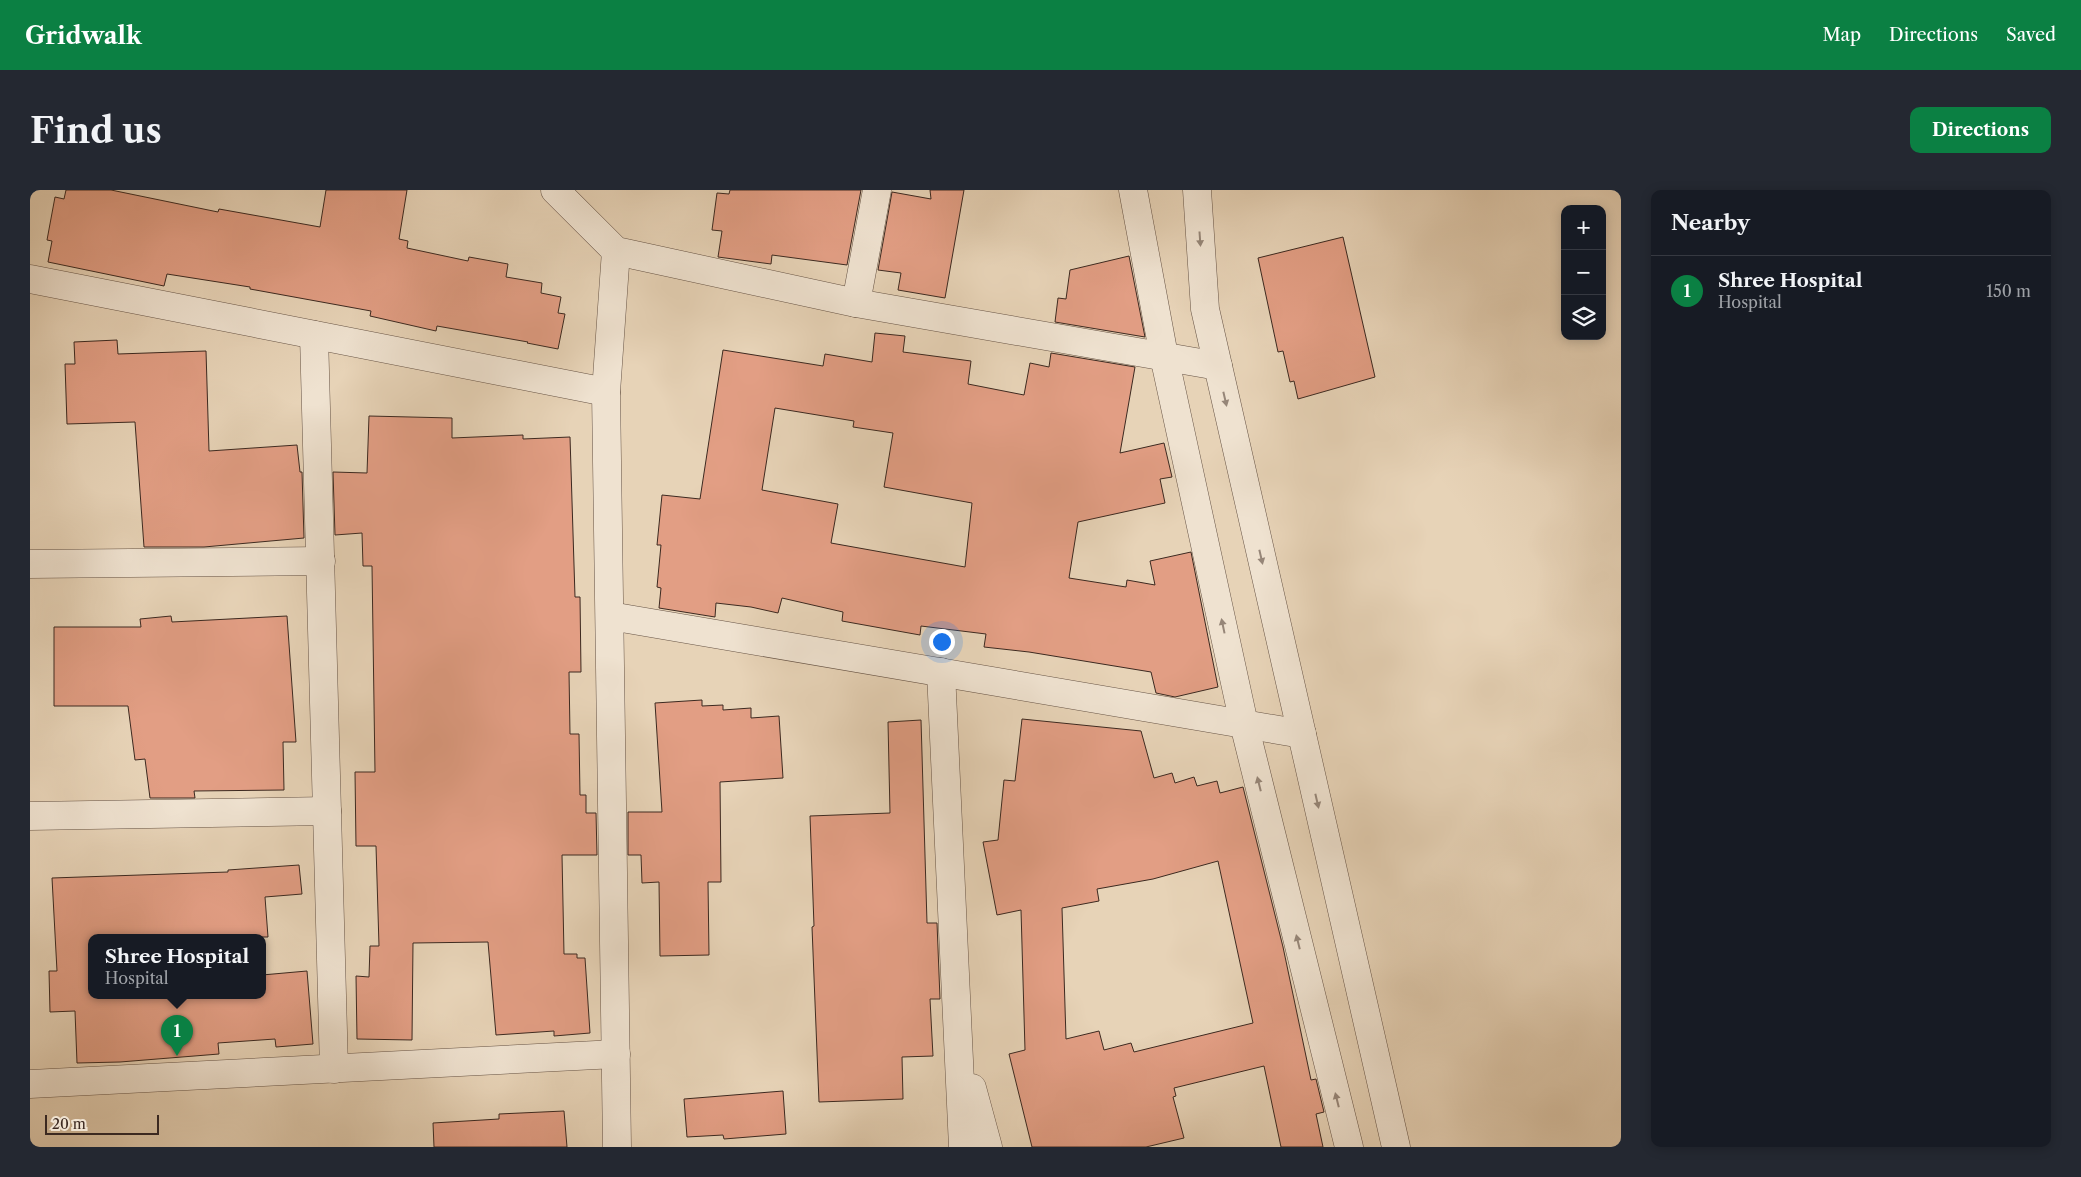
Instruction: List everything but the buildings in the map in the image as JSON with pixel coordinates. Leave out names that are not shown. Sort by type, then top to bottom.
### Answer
[{"type":"street","points":[[555,190],[616,251],[856,303],[1218,366]]},
{"type":"street","points":[[856,303],[877,190]]},
{"type":"street","points":[[1133,190],[1164,356],[1244,724],[1349,1147]]},
{"type":"street","points":[[1197,190],[1205,309],[1396,1147]]},
{"type":"street","points":[[616,251],[606,392],[617,1147]]},
{"type":"street","points":[[30,279],[606,392]]},
{"type":"street","points":[[314,335],[334,1069]]},
{"type":"street","points":[[30,564],[321,561]]},
{"type":"street","points":[[610,616],[1302,734]]},
{"type":"street","points":[[941,672],[963,1147]]},
{"type":"street","points":[[30,816],[327,811]]},
{"type":"street","points":[[958,1038],[988,1147]]},
{"type":"street","points":[[30,1084],[616,1054]]},
{"type":"place","name":"Shree Hospital","points":[[177,1056]]}]
